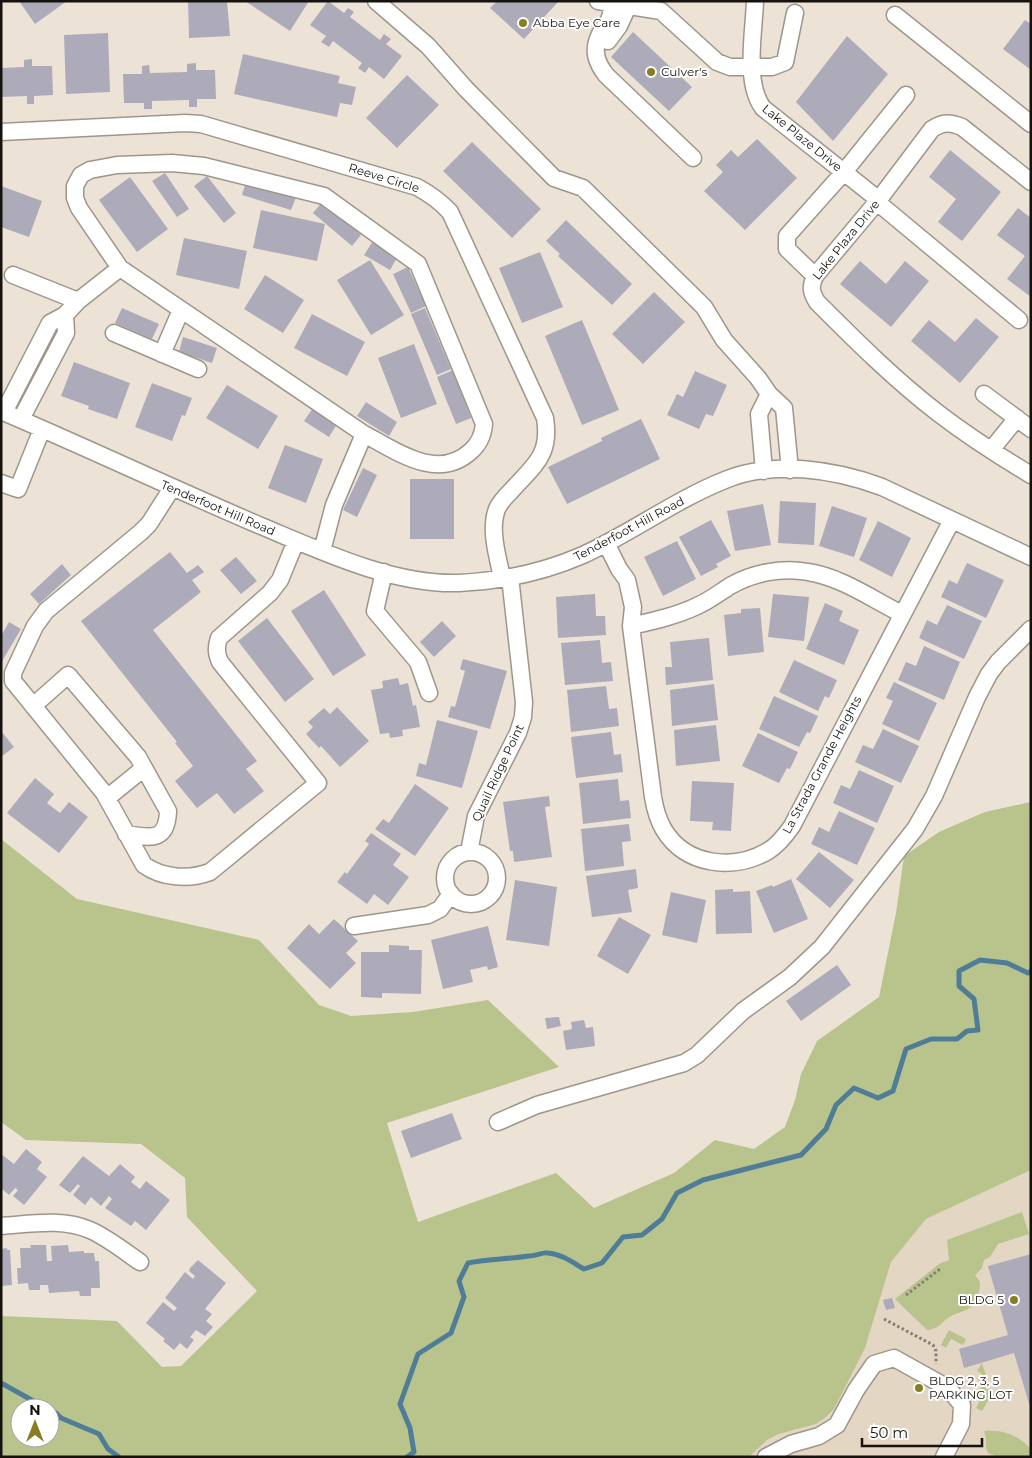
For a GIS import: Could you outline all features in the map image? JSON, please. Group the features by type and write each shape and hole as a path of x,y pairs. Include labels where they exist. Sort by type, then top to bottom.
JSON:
{"street":[{"path":"376,1 428,46 466,89 554,178 583,188 704,307 724,340 758,378 768,394 784,408 790,470"},
{"name":"Lake Plaze Drive","path":"755,1 752,67 754,91 757,100 763,108 844,172 1020,320"},
{"path":"693,158 598,66 596,46 599,35 608,21 613,4 661,11 717,62 730,67 772,67 784,62 795,13"},
{"path":"895,15 1031,124"},
{"path":"815,276 787,249 787,236 844,172 906,95"},
{"name":"Reeve Circle","path":"1,132 184,123 201,124 416,187 442,203 450,212 545,418 547,434 543,454 503,499 495,519 494,529 506,578"},
{"name":"Lake Plaza Drive","path":"1031,182 962,127 952,123 942,123 932,129 878,201 815,276 811,285 812,293 817,302 881,365 911,391 938,413 1031,475"},
{"path":"172,163 204,166 324,196 418,264 484,424 481,439 476,447 457,462 442,465 410,459 364,434 181,310 120,268 79,208 75,198 74,186 81,175 90,170 126,165 172,163"},
{"path":"2,412 50,323 64,315 78,301 120,268"},
{"path":"14,275 78,301"},
{"path":"162,354 181,310"},
{"path":"20,419 66,333 64,315"},
{"path":"114,333 198,369"},
{"path":"764,471 759,414 768,394"},
{"path":"984,394 1031,429"},
{"name":"Tenderfoot Hill Road","path":"2,412 296,541 384,572 437,582 457,583 506,578 531,573 561,563 606,544 707,488 727,479 764,471 813,470 859,479 882,487 1031,556"},
{"path":"991,450 1016,418"},
{"path":"1,483 18,489 42,429"},
{"path":"322,551 334,504 364,434"},
{"path":"172,488 149,524 46,611 35,626 13,673 13,681 104,792 144,865 151,870 163,875 200,876 210,872 318,783 220,662 216,646 219,638 270,593 280,580 296,541"},
{"name":"La Strada Grande Heights","path":"606,544 619,570 617,582 623,610 631,626 653,797 660,821 666,832 686,852 719,864 737,863 768,851 780,841 792,826 952,520"},
{"path":"631,626 681,613 699,606 731,585 745,579 761,574 794,570 828,577 902,614"},
{"path":"384,572 375,611 418,662 429,693"},
{"name":"Quail Ridge Point","path":"469,852 476,816 518,733 523,718 524,702 506,578"},
{"path":"498,1122 537,1105 684,1063 697,1055 743,1011 790,977 822,947 915,829 934,796 988,674 1031,629"},
{"path":"33,706 68,675 138,757 168,810 168,820 162,834 154,837 126,834"},
{"path":"107,798 144,768"},
{"path":"469,852 476,852 489,859 496,872 497,880 494,890 488,897 475,903 460,902 451,894 446,885 447,867 452,859 460,854 469,852"},
{"path":"354,926 428,915 440,909 451,894"},
{"path":"1,1226 33,1222 72,1225 90,1230 140,1262"},
{"path":"766,1457 791,1444 819,1436 837,1425 856,1390 874,1364 894,1358 948,1388 962,1405 961,1424 944,1457"}],"path":[{"path":"906,1295 940,1269"}],"shaded area":[{"path":"1031,1170 1031,1457 749,1457 767,1440 779,1434 816,1424 865,1348 891,1262 926,1219"}],"green space":[{"path":"1031,802 1031,1170 926,1219 891,1262 865,1348 834,1409 816,1424 779,1434 767,1440 749,1457 1,1457 1,1316 117,1321 162,1367 181,1366 257,1291 187,1217 185,1178 141,1144 26,1140 1,1122 1,839 77,899 259,940 319,1005 351,1016 413,1012 488,1000 559,1067 387,1123 418,1222 556,1173 594,1208 674,1173 715,1140 754,1149 785,1127 795,1100 801,1074 817,1041 879,997 896,913 904,856 939,832 985,812"},
{"path":"1022,1212 1029,1234 998,1244 990,1257 984,1260 982,1268 975,1275 980,1282 979,1290 975,1302 970,1308 927,1330 895,1299 939,1264 949,1260 947,1240"},
{"path":"949,1330 966,1339 963,1345 951,1339 946,1348 941,1345"},
{"path":"982,1363 992,1394 982,1411 976,1408 981,1398 976,1395 984,1383 978,1380 982,1374 977,1371"},
{"path":"985,1431 1004,1432 1016,1437 1031,1449 1031,1457 997,1457 988,1453"}],"building":[{"path":"19,1 67,1 35,24"},
{"path":"188,1 227,1 230,36 189,38"},
{"path":"245,1 309,1 290,31"},
{"path":"328,1 344,13 348,8 354,12 350,17 380,40 384,34 391,39 386,44 402,56 384,79 369,67 365,73 358,68 362,63 333,41 329,47 321,42 326,36 310,25"},
{"name":"Abba Eye Care","path":"497,1 558,2 524,39 490,8"},
{"path":"1025,20 1031,24 1031,70 1003,49"},
{"name":"Culver's","path":"633,32 692,87 669,111 611,57"},
{"path":"108,33 110,92 66,94 64,35"},
{"path":"847,36 888,74 833,141 796,102"},
{"path":"243,54 340,76 338,83 356,87 352,105 340,103 337,117 234,94"},
{"path":"32,59 32,66 52,66 53,95 34,96 34,104 27,104 27,96 1,97 1,68 24,67 24,60"},
{"path":"196,63 196,70 215,70 216,99 197,99 197,107 189,107 189,100 152,101 152,109 144,109 144,103 124,103 123,74 142,74 142,66 149,65 150,73 187,72 187,64"},
{"path":"407,75 439,105 397,148 366,118"},
{"path":"757,139 797,178 745,230 704,191 723,172 716,165 731,150 738,157"},
{"path":"472,142 541,209 512,238 443,171"},
{"path":"950,150 1001,192 962,241 938,222 956,199 929,177"},
{"path":"165,173 189,209 177,217 152,181"},
{"path":"207,176 236,213 224,223 194,186"},
{"path":"130,177 168,229 137,252 99,200"},
{"path":"246,182 296,197 291,210 242,195"},
{"path":"1,186 42,201 29,237 1,227"},
{"path":"323,201 361,235 352,246 313,213"},
{"path":"1018,208 1031,218 1031,297 1007,279 1025,256 997,235"},
{"path":"261,210 325,224 317,261 253,248"},
{"path":"566,220 632,284 612,305 558,256 560,254 546,241"},
{"path":"184,238 247,251 239,289 176,275"},
{"path":"373,241 398,256 390,270 364,255"},
{"path":"540,252 563,307 522,323 499,268"},
{"path":"370,260 404,315 371,335 337,280"},
{"path":"860,261 886,284 905,261 929,281 891,327 840,284"},
{"path":"408,267 426,306 411,313 393,274"},
{"path":"265,275 304,300 283,333 244,309"},
{"path":"654,292 685,322 643,364 612,334"},
{"path":"122,308 159,324 152,339 115,323"},
{"path":"425,308 451,369 437,375 411,314"},
{"path":"312,314 365,342 347,376 294,348"},
{"path":"976,318 999,337 960,383 911,341 929,320 955,342"},
{"path":"582,320 619,410 582,425 545,336"},
{"path":"183,337 217,348 212,363 179,352"},
{"path":"414,344 437,404 401,418 378,358"},
{"path":"74,362 130,383 117,419 88,409 89,406 61,396"},
{"path":"453,370 471,418 456,424 437,377"},
{"path":"695,371 727,385 713,416 706,414 699,429 667,415 677,394 683,397"},
{"path":"152,383 192,398 185,416 182,415 172,441 135,427"},
{"path":"227,385 278,416 258,449 206,418"},
{"path":"366,402 397,422 389,436 357,416"},
{"path":"313,408 337,424 329,437 304,421"},
{"path":"641,419 660,459 567,504 548,467 602,441 601,438"},
{"path":"285,445 323,459 306,503 268,488"},
{"path":"363,468 377,475 357,517 343,510"},
{"path":"410,479 454,479 454,539 410,539"},
{"path":"780,501 816,503 814,545 778,543"},
{"path":"763,504 771,545 735,551 727,511"},
{"path":"832,506 867,518 854,557 819,546"},
{"path":"711,520 731,556 716,564 718,567 701,576 679,537"},
{"path":"878,521 911,538 892,577 859,560"},
{"path":"677,541 696,579 663,596 644,557"},
{"path":"170,552 187,573 198,565 204,572 192,580 201,592 153,630 257,761 246,769 264,791 234,814 217,793 197,808 175,781 193,766 175,743 177,742 81,621"},
{"path":"236,557 257,581 241,594 220,570"},
{"path":"967,563 1004,580 986,618 941,597 949,580 957,584"},
{"path":"62,564 71,575 39,604 30,594"},
{"path":"324,590 366,655 333,676 291,611"},
{"path":"595,594 596,616 605,616 606,635 558,638 556,597"},
{"path":"773,594 809,597 804,641 768,637"},
{"path":"825,603 843,611 839,621 859,630 844,665 806,649"},
{"path":"947,605 982,621 964,659 919,638 927,620 937,625"},
{"path":"760,608 764,652 728,656 724,615 741,613 741,609"},
{"path":"267,618 314,679 285,702 238,641"},
{"path":"442,621 456,636 434,657 420,642"},
{"path":"9,622 21,629 1,663 1,636"},
{"path":"709,638 713,680 666,685 665,667 672,667 670,642"},
{"path":"600,640 602,663 611,662 613,681 565,685 561,643"},
{"path":"924,646 960,662 944,700 898,680 906,662 916,666"},
{"path":"463,659 507,671 490,729 448,717 451,706 455,707 465,671 460,669"},
{"path":"794,660 837,680 829,698 825,696 818,711 779,692"},
{"path":"398,678 400,685 408,683 413,706 416,705 420,727 402,730 403,736 390,738 389,733 380,734 371,690 383,688 382,681"},
{"path":"894,682 937,703 919,741 882,724 893,701 886,698"},
{"path":"714,684 718,720 672,726 670,690"},
{"path":"606,686 609,709 617,708 619,726 571,732 567,690"},
{"path":"774,696 818,716 810,733 807,732 799,747 759,729"},
{"path":"337,707 369,741 340,767 321,746 319,748 306,734 313,727 308,722 324,708 330,714"},
{"path":"437,720 478,731 462,788 416,776 419,763 426,765"},
{"path":"716,725 720,761 676,766 674,730"},
{"path":"883,729 919,746 901,783 855,762 863,745 873,749"},
{"path":"1,731 14,747 1,757"},
{"path":"611,732 614,755 621,754 623,772 576,778 571,737"},
{"path":"758,733 798,752 790,769 787,768 779,783 742,766"},
{"path":"859,770 894,786 877,823 833,803 841,785 850,789"},
{"path":"35,778 54,794 47,803 60,813 69,802 88,817 59,853 7,813"},
{"path":"618,779 620,801 629,800 631,818 583,824 579,783"},
{"path":"692,781 734,783 731,831 712,830 713,822 690,821"},
{"path":"415,784 449,808 415,856 375,829 383,819 389,823"},
{"path":"549,796 550,806 545,807 552,857 514,862 513,851 510,851 503,802"},
{"path":"839,811 875,828 857,865 811,844 819,827 829,832"},
{"path":"629,824 631,841 622,842 624,866 585,871 581,829"},
{"path":"371,833 401,854 393,865 409,877 388,905 374,894 367,904 337,882 345,872 347,874 369,844 365,841"},
{"path":"819,852 854,880 830,908 796,879"},
{"path":"636,869 638,888 628,890 632,912 592,917 586,876"},
{"path":"791,879 808,919 774,933 756,891 772,885 773,887"},
{"path":"515,880 557,887 549,946 506,940"},
{"path":"733,889 733,892 750,891 752,933 716,934 715,890"},
{"path":"671,892 706,900 697,943 662,935"},
{"path":"619,917 651,935 628,974 597,956"},
{"path":"334,919 358,941 346,953 356,963 330,989 287,948 309,924 319,934"},
{"path":"488,926 498,967 488,970 487,966 470,970 473,982 443,989 431,940"},
{"path":"389,945 409,946 409,950 422,950 421,994 382,993 382,998 361,997 361,952 389,952"},
{"path":"837,965 851,985 801,1021 786,1001"},
{"path":"559,1017 561,1026 547,1029 545,1018"},
{"path":"584,1020 586,1028 593,1027 595,1046 566,1050 563,1031 572,1029 571,1022"},
{"path":"452,1113 462,1139 411,1158 401,1131"},
{"path":"26,1149 42,1162 37,1169 47,1177 24,1205 13,1196 18,1190 15,1188 9,1195 1,1188 1,1154 14,1164"},
{"path":"83,1156 109,1176 120,1164 135,1177 131,1182 140,1189 146,1181 170,1200 146,1230 135,1221 131,1226 105,1208 112,1199 109,1196 101,1206 91,1197 85,1205 73,1195 80,1186 78,1184 70,1193 59,1185"},
{"path":"30,1245 46,1245 47,1261 52,1261 51,1246 68,1245 69,1252 84,1251 84,1253 94,1253 95,1261 99,1261 100,1288 91,1288 91,1296 80,1296 79,1291 49,1293 48,1285 40,1285 40,1290 29,1290 28,1283 18,1284 17,1268 21,1268 20,1248 31,1248"},
{"path":"7,1248 7,1250 10,1250 12,1285 1,1286 1,1249"},
{"name":"BLDG 5","path":"1031,1254 1030,1407 1014,1353 964,1368 959,1349 1008,1335 988,1266"},
{"path":"198,1260 226,1283 205,1309 212,1314 206,1321 213,1327 205,1336 196,1330 190,1337 194,1340 187,1349 180,1343 174,1350 163,1341 165,1339 146,1323 163,1302 174,1311 177,1308 165,1298 185,1272 193,1279 195,1276 189,1271"},
{"path":"892,1298 895,1308 886,1310 883,1300"}],"waterway":[{"path":"407,1457 414,1452 410,1428 400,1404 418,1354 451,1333 464,1297 459,1281 468,1263 546,1253 562,1257 584,1269 602,1263 623,1237 642,1235 662,1219 677,1193 703,1180 801,1155 826,1129 836,1105 854,1088 878,1098 893,1091 906,1049 931,1039 957,1039 967,1031 978,1030 974,999 959,986 959,971 980,960 1007,963 1028,973 1031,971"},
{"path":"1,1383 28,1398"},
{"path":"60,1417 99,1434 108,1449 119,1457"}],"place":[{"name":"Abba Eye Care","path":"523,23"},
{"name":"Culver's","path":"651,72"},
{"name":"BLDG 5","path":"1014,1300"},
{"name":"BLDG 2, 3, 5 PARKING LOT","path":"919,1388"}]}
